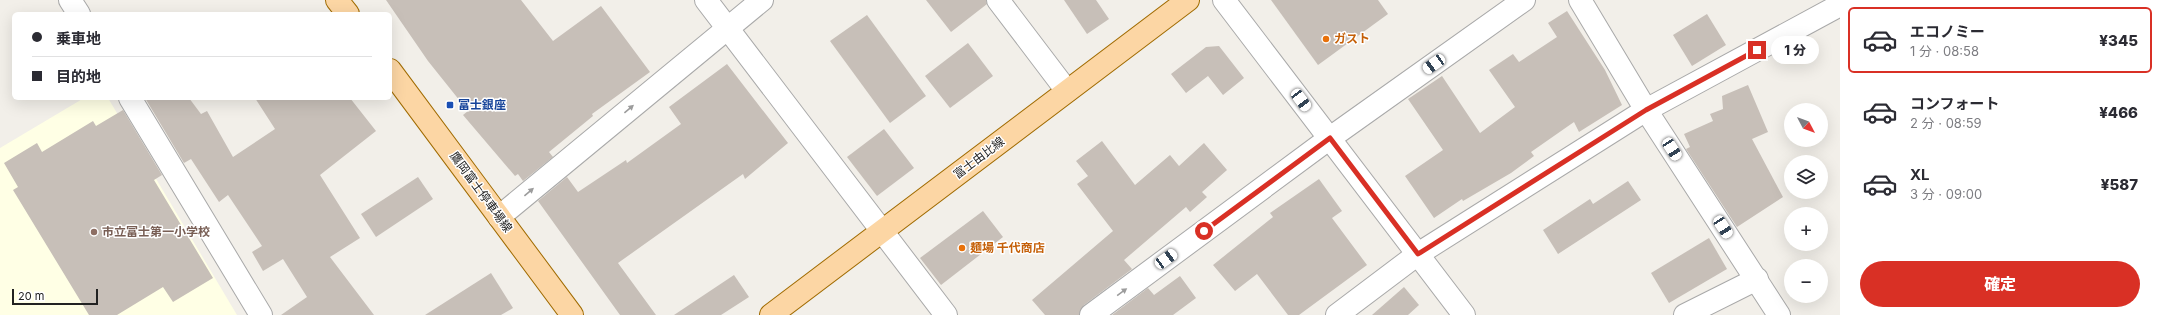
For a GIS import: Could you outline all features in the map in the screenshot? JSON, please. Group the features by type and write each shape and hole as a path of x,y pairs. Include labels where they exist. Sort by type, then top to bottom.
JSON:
{"main road":[{"path":"337,0 346,12"},
{"name":"富士由比線","path":"771,315 1188,0"},
{"name":"鷹岡富士停車場線","path":"392,73 572,315"}],"street":[{"path":"70,0 78,12"},
{"path":"706,0 946,315"},
{"path":"499,217 762,0"},
{"path":"998,0 1067,91"},
{"path":"1224,0 1464,315"},
{"path":"1091,315 1330,138 1524,0"},
{"path":"1580,0 1646,110 1779,315"},
{"path":"1337,315 1418,254 1646,110 1840,5"},
{"path":"131,100 261,315"},
{"path":"1685,315 1756,279"}],"shaded area":[{"name":"市立富士第一小学校","path":"81,100 109,100 237,315 0,315 0,148"}],"building":[{"path":"386,0 521,0 553,41 601,6 650,72 592,114 593,116 549,152 553,157 523,181 518,174 515,176 463,115 468,111 428,61"},
{"path":"926,0 986,0 987,4 951,32"},
{"path":"1064,0 1096,0 1109,19 1087,34"},
{"name":"ガスト","path":"1271,0 1378,0 1388,14 1318,65"},
{"path":"1567,11 1605,70 1622,105 1579,132 1574,122 1531,152 1534,156 1511,173 1463,201 1462,199 1434,218 1405,176 1443,150 1408,99 1442,76 1480,133 1515,107 1489,70 1513,54 1519,62 1557,37 1548,23"},
{"path":"1707,14 1726,45 1692,66 1673,35"},
{"path":"867,15 926,96 890,123 830,41"},
{"path":"968,43 993,76 950,108 925,76"},
{"path":"1219,46 1244,78 1223,95 1208,76 1186,93 1171,74 1206,47"},
{"path":"727,64 788,143 745,179 743,174 618,263 656,315 620,315 538,201 567,177 578,192 626,160 627,163 681,124 669,107"},
{"path":"1748,85 1768,132 1752,139 1783,197 1737,227 1686,149 1690,147 1684,134 1713,121 1710,114 1723,109 1722,96"},
{"path":"146,100 190,100 201,114 207,111 233,157 275,129 256,100 352,100 376,131 320,175 360,238 330,257 374,315 281,315 307,297 283,259 263,271 252,252 262,246 228,195 219,202 191,159 184,163"},
{"name":"市立富士第一小学校","path":"123,110 162,175 154,180 213,278 173,302 163,287 117,315 89,315 13,190 18,187 4,163 37,143 42,152 93,121 96,126"},
{"path":"884,129 914,168 877,196 847,157"},
{"path":"1102,141 1135,185 1170,155 1179,166 1204,143 1227,170 1202,192 1207,197 1190,212 1186,207 1124,260 1132,269 1084,305 1079,315 1045,315 1032,300 1113,231 1077,184 1088,176 1076,161"},
{"path":"418,177 433,199 376,237 361,214"},
{"path":"1319,179 1342,211 1332,218 1367,265 1299,315 1288,315 1257,274 1235,291 1213,265 1273,217 1270,213"},
{"path":"1628,181 1641,200 1558,254 1543,230 1590,199 1593,204"},
{"name":"麺場 千代商店","path":"983,211 1003,237 941,285 920,258"},
{"path":"1709,238 1727,269 1669,303 1651,273"},
{"path":"491,273 513,308 501,315 425,315"},
{"path":"734,275 749,297 721,315 674,315"},
{"path":"1180,276 1196,298 1173,315 1112,315 1148,288 1154,295"},
{"path":"1404,287 1419,305 1408,315 1372,315"}],"place":[{"name":"ガスト","path":"1326,39"},
{"name":"富士銀座","path":"450,105"},
{"name":"市立富士第一小学校","path":"94,232"},
{"name":"麺場 千代商店","path":"962,248"}],"route":[{"path":"1204,231 1330,138 1418,254 1646,110 1757,50"}]}
